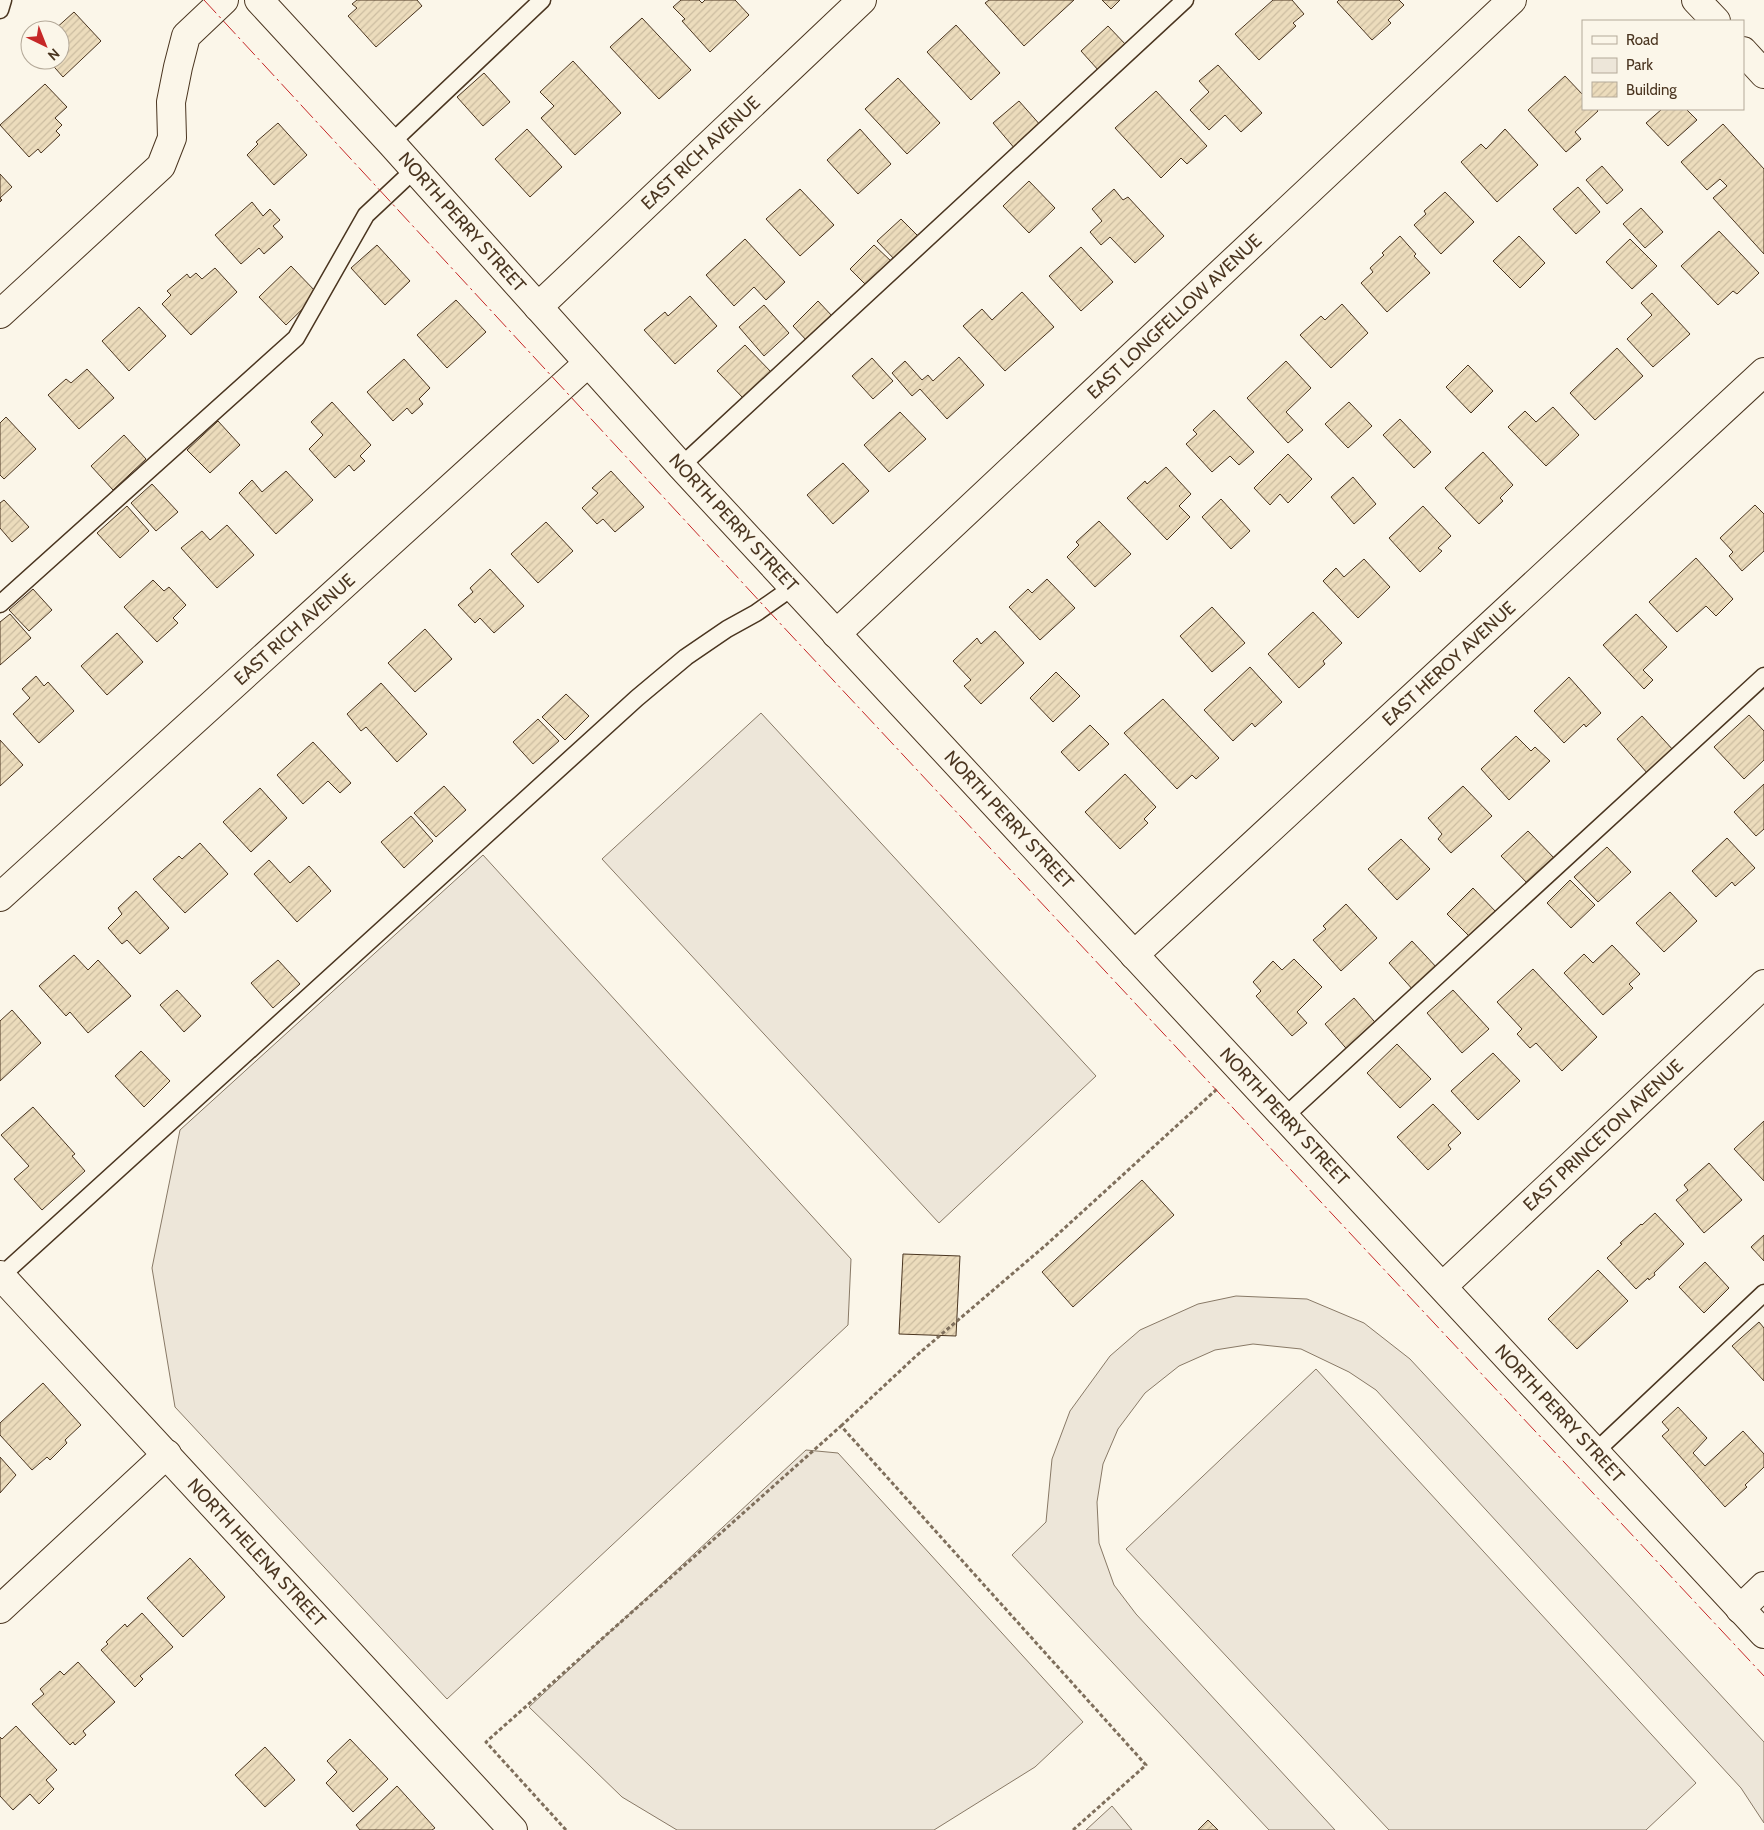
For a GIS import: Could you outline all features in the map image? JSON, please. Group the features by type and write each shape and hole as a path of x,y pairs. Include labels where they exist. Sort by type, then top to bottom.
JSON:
{"street":[{"path":"0,314 161,166 172,138 171,102 186,36 224,0"},
{"name":"NORTH PERRY STREET","path":"259,0 391,143 681,466 1764,1634"},
{"name":"EAST RICH AVENUE","path":"538,307 862,0"},
{"name":"EAST LONGFELLOW AVENUE","path":"836,634 1512,0"},
{"path":"1696,0 1715,20"},
{"path":"1744,51 1764,74"},
{"name":"EAST RICH AVENUE","path":"0,897 588,363"},
{"name":"EAST HEROY AVENUE","path":"1134,955 1764,372"},
{"name":"EAST PRINCETON AVENUE","path":"1443,1286 1764,984"},
{"name":"NORTH HELENA STREET","path":"0,1276 167,1454 513,1830"},
{"path":"0,1609 167,1454"},
{"path":"1740,1609 1764,1586"}],"lane":[{"path":"0,10 3,0"},
{"path":"391,143 542,0"},
{"path":"681,466 1185,0"},
{"path":"0,604 296,338 366,215 414,170"},
{"path":"0,1276 638,698 686,657 727,629 756,613 793,587"},
{"path":"1284,1117 1764,676"},
{"path":"1595,1452 1764,1293"}],"path":[{"path":"566,1830 486,1742 842,1426 916,1356 1046,1244 1217,1088"},
{"path":"842,1426 1146,1765 1073,1830"}],"green space":[{"path":"761,713 1096,1076 939,1223 602,859"},
{"path":"483,855 851,1259 848,1325 447,1699 175,1407 152,1268 180,1130"},
{"path":"1236,1296 1307,1299 1364,1323 1410,1359 1764,1742 1764,1823 1741,1788 1376,1390 1349,1372 1301,1349 1253,1344 1215,1350 1179,1366 1145,1393 1118,1429 1103,1464 1097,1502 1099,1543 1114,1585 1136,1614 1335,1830 1269,1830 1012,1555 1046,1522 1052,1459 1070,1411 1110,1356 1140,1330 1198,1304"},
{"path":"1316,1369 1696,1783 1646,1830 1389,1830 1126,1549"},
{"path":"806,1450 838,1453 1083,1722 1035,1767 934,1830 677,1830 622,1797 529,1707"},
{"path":"1112,1806 1132,1830 1086,1830"}],"building":[{"path":"357,0 417,0 422,6 376,47 348,16 357,8 352,4"},
{"path":"681,0 699,0 702,3 705,0 735,0 749,15 710,52 682,21 685,19 673,7"},
{"path":"989,0 1074,0 1024,46 985,3"},
{"path":"1102,0 1120,0 1111,9"},
{"path":"1273,0 1292,0 1304,14 1293,23 1296,26 1259,60 1235,34"},
{"path":"1339,0 1399,0 1404,5 1388,20 1391,23 1372,40 1337,2"},
{"path":"74,12 101,41 63,77 57,70 70,70 70,20 65,20"},
{"path":"642,18 691,70 659,99 610,47"},
{"path":"956,25 1000,73 971,100 927,52"},
{"path":"1108,26 1127,46 1099,71 1081,51"},
{"path":"573,61 621,113 575,155 541,118 554,106 540,92"},
{"path":"1218,65 1262,113 1241,132 1225,115 1209,130 1190,110 1209,92 1199,81"},
{"path":"484,73 510,102 483,126 457,97"},
{"path":"1565,76 1582,94 1582,110 1598,111 1575,132 1581,139 1566,152 1528,110"},
{"path":"898,78 940,123 907,154 865,109"},
{"path":"45,84 67,107 55,118 62,125 56,131 60,135 41,153 38,149 29,157 0,125"},
{"path":"1156,91 1207,146 1187,164 1181,158 1161,178 1115,128"},
{"path":"1019,101 1042,127 1016,150 993,123"},
{"path":"1661,110 1687,110 1697,120 1668,146 1646,123"},
{"path":"278,123 307,155 274,185 247,155 258,144 256,142"},
{"path":"1723,124 1764,169 1764,254 1713,198 1727,186 1720,179 1707,190 1681,162"},
{"path":"527,129 562,167 530,197 495,159"},
{"path":"860,129 891,164 858,194 827,160"},
{"path":"1505,129 1538,165 1497,202 1461,162 1481,144 1486,149"},
{"path":"1602,166 1623,190 1607,204 1586,180"},
{"path":"0,174 12,187 0,198"},
{"path":"1029,181 1055,208 1029,233 1003,206"},
{"path":"1578,187 1600,212 1576,234 1553,209"},
{"path":"800,189 834,225 800,256 766,219"},
{"path":"1114,189 1123,200 1128,197 1164,236 1135,263 1110,237 1101,245 1090,232 1102,221 1092,209"},
{"path":"1445,192 1474,222 1441,254 1414,225 1426,214 1424,211"},
{"path":"252,202 263,216 270,209 280,220 273,226 283,237 264,254 259,248 241,264 215,235"},
{"path":"1641,208 1663,232 1645,248 1623,224"},
{"path":"901,219 920,238 896,261 877,241"},
{"path":"1719,231 1759,273 1737,294 1733,291 1718,305 1681,266"},
{"path":"1400,236 1416,254 1414,256 1430,273 1387,312 1361,283 1373,272 1370,268 1384,255 1382,253"},
{"path":"1519,236 1545,263 1520,288 1493,261"},
{"path":"745,239 785,282 766,300 754,287 734,306 706,275"},
{"path":"1630,239 1657,266 1632,289 1606,262"},
{"path":"377,245 410,281 385,305 351,268"},
{"path":"874,245 892,262 867,286 850,269"},
{"path":"1081,247 1113,282 1081,311 1049,276"},
{"path":"291,266 318,294 286,325 259,297"},
{"path":"215,268 237,292 191,335 162,304 171,295 167,291 187,274 190,278 196,273 202,279"},
{"path":"1022,292 1054,327 1005,371 963,326 982,309 992,320"},
{"path":"1652,293 1690,334 1653,367 1627,339 1652,315 1641,303"},
{"path":"690,296 717,326 675,364 644,330 665,312 668,316"},
{"path":"456,300 486,332 447,368 417,335"},
{"path":"818,301 833,317 808,342 793,326"},
{"path":"1342,304 1368,333 1331,368 1300,335 1321,316 1325,320"},
{"path":"764,305 789,333 764,356 739,327"},
{"path":"139,307 166,336 129,371 102,341"},
{"path":"745,345 772,373 744,399 717,371"},
{"path":"1617,348 1643,376 1595,420 1570,393"},
{"path":"959,357 984,385 947,419 920,389 912,396 892,373 905,361 922,380 928,375 933,381"},
{"path":"872,358 893,381 873,399 852,376"},
{"path":"404,359 430,388 419,399 423,404 412,414 407,408 393,421 367,392"},
{"path":"1286,361 1311,388 1286,412 1303,430 1288,443 1247,398"},
{"path":"1468,365 1493,391 1471,413 1446,387"},
{"path":"87,369 114,398 79,429 48,395 66,379 71,383"},
{"path":"332,402 371,445 360,456 365,461 354,471 349,465 335,478 309,449 323,435 311,422"},
{"path":"1349,402 1372,426 1348,448 1325,424"},
{"path":"1553,407 1579,435 1546,466 1508,427 1525,411 1536,422"},
{"path":"1214,410 1254,452 1239,465 1230,456 1212,472 1186,444 1197,434 1193,430"},
{"path":"900,412 926,439 889,472 864,445"},
{"path":"6,417 36,449 4,479 0,475 0,423"},
{"path":"1400,419 1431,452 1414,468 1383,435"},
{"path":"218,421 240,445 210,473 187,450"},
{"path":"124,435 146,459 113,490 91,466"},
{"path":"1483,452 1513,485 1500,498 1503,501 1479,524 1445,488"},
{"path":"1288,454 1312,479 1288,503 1280,494 1270,505 1254,488"},
{"path":"843,463 869,491 833,524 807,495"},
{"path":"1166,467 1191,494 1179,506 1190,517 1167,540 1127,498 1145,481 1147,484"},
{"path":"286,471 313,500 276,534 239,493 252,480 262,492"},
{"path":"611,471 644,507 615,532 603,519 597,524 582,508 598,493 592,488"},
{"path":"1353,477 1376,504 1354,524 1331,497"},
{"path":"152,484 178,512 156,531 131,503"},
{"path":"1221,499 1250,531 1231,549 1202,517"},
{"path":"4,500 29,527 12,542 0,528 0,503"},
{"path":"1755,505 1764,514 1764,551 1742,571 1729,556 1733,552 1720,538"},
{"path":"127,506 149,531 120,558 97,533"},
{"path":"1423,506 1451,536 1438,548 1442,551 1420,572 1389,538"},
{"path":"1099,521 1131,554 1095,587 1067,557 1079,545 1076,542"},
{"path":"546,522 573,551 538,583 511,554"},
{"path":"227,525 254,555 217,588 181,548 202,531 210,540"},
{"path":"1696,558 1733,599 1716,616 1706,606 1677,632 1649,602"},
{"path":"1364,559 1390,587 1358,618 1323,581 1336,568 1344,577"},
{"path":"490,569 524,606 494,633 480,618 475,623 458,605 473,592 470,588"},
{"path":"1047,579 1075,608 1040,640 1009,607 1028,589 1032,593"},
{"path":"153,580 164,591 169,587 186,605 173,618 178,623 157,642 124,607"},
{"path":"33,589 52,610 29,631 9,610"},
{"path":"1212,607 1245,643 1212,672 1180,636"},
{"path":"1313,612 1342,643 1323,661 1325,664 1299,688 1268,654"},
{"path":"10,614 31,638 0,665 0,622"},
{"path":"1636,614 1667,647 1643,670 1653,680 1644,689 1603,645"},
{"path":"425,629 452,659 415,692 388,663"},
{"path":"995,631 1024,663 981,704 964,686 971,680 953,661 977,638 981,644"},
{"path":"117,633 143,662 107,695 81,666"},
{"path":"1250,667 1282,702 1255,727 1252,723 1233,741 1204,710"},
{"path":"1056,672 1080,696 1053,722 1030,698"},
{"path":"36,676 44,686 48,682 74,711 39,743 13,714 30,698 22,689"},
{"path":"1569,677 1601,713 1586,727 1584,724 1564,743 1534,711"},
{"path":"381,683 427,734 397,762 366,727 361,731 347,714"},
{"path":"566,694 589,716 565,740 542,717"},
{"path":"1163,699 1219,758 1196,779 1192,775 1177,789 1124,733"},
{"path":"1749,715 1764,731 1764,760 1744,779 1714,747"},
{"path":"1642,716 1674,751 1648,774 1617,739"},
{"path":"538,719 559,741 533,764 513,742"},
{"path":"1090,725 1109,744 1079,771 1061,752"},
{"path":"1516,736 1531,751 1535,747 1550,761 1509,800 1481,769"},
{"path":"0,740 23,765 0,786"},
{"path":"313,742 351,783 340,793 328,781 303,804 277,775"},
{"path":"1125,774 1156,807 1144,819 1148,823 1120,849 1085,812"},
{"path":"1764,784 1764,829 1756,836 1734,812"},
{"path":"444,786 466,810 436,837 414,813"},
{"path":"1463,786 1492,816 1451,853 1438,839 1442,834 1428,818"},
{"path":"260,788 287,818 251,852 223,822"},
{"path":"411,816 433,841 404,868 381,842"},
{"path":"1528,831 1556,860 1529,885 1501,856"},
{"path":"1727,838 1755,868 1735,886 1732,882 1716,897 1692,871"},
{"path":"1401,839 1430,869 1397,900 1368,869"},
{"path":"200,843 228,874 185,913 153,879 179,856 182,859"},
{"path":"1607,847 1631,872 1598,902 1574,877"},
{"path":"269,860 290,883 309,866 331,891 297,922 254,874"},
{"path":"1570,880 1595,905 1571,928 1547,903"},
{"path":"1473,888 1498,914 1472,939 1447,914"},
{"path":"136,891 169,928 140,954 127,940 122,944 108,928 122,914 118,908"},
{"path":"1670,892 1697,921 1664,952 1636,923"},
{"path":"1346,904 1377,938 1341,971 1313,940 1326,929 1323,926"},
{"path":"1412,941 1438,969 1414,991 1389,963"},
{"path":"1612,945 1640,974 1629,984 1633,988 1603,1015 1564,973 1584,954 1593,963"},
{"path":"74,955 88,970 98,960 131,996 88,1033 70,1012 66,1016 39,986"},
{"path":"1294,959 1322,987 1297,1012 1307,1023 1292,1036 1256,996 1261,991 1253,982 1273,961 1282,970"},
{"path":"278,960 300,984 273,1008 251,983"},
{"path":"1533,969 1597,1037 1562,1071 1536,1043 1530,1048 1517,1034 1522,1029 1497,1002"},
{"path":"177,990 201,1016 184,1032 160,1005"},
{"path":"1453,990 1489,1029 1462,1053 1427,1013"},
{"path":"1354,998 1380,1028 1351,1054 1325,1024"},
{"path":"12,1010 41,1043 0,1081 0,1021"},
{"path":"1397,1044 1431,1079 1400,1108 1367,1073"},
{"path":"141,1051 170,1081 144,1107 115,1076"},
{"path":"1493,1053 1520,1081 1478,1120 1451,1091"},
{"path":"1433,1104 1461,1133 1448,1145 1451,1149 1428,1170 1397,1137"},
{"path":"33,1107 75,1154 72,1156 85,1171 42,1210 14,1179 29,1166 1,1135"},
{"path":"1764,1121 1764,1181 1734,1149"},
{"path":"1709,1163 1742,1200 1704,1233 1676,1200 1688,1190 1684,1185"},
{"path":"1142,1180 1174,1215 1073,1307 1042,1272"},
{"path":"1655,1213 1684,1244 1654,1273 1655,1275 1649,1280 1648,1278 1636,1289 1607,1258 1622,1244 1620,1243"},
{"path":"1764,1235 1764,1261 1751,1247"},
{"path":"903,1254 960,1256 956,1336 899,1334"},
{"path":"1705,1262 1729,1288 1704,1313 1679,1287"},
{"path":"1598,1270 1628,1301 1577,1349 1548,1319"},
{"path":"1759,1322 1764,1328 1764,1381 1732,1346"},
{"path":"43,1383 81,1425 65,1440 67,1443 50,1460 47,1457 32,1470 0,1435 0,1423"},
{"path":"1678,1407 1707,1438 1693,1453 1705,1466 1743,1431 1764,1454 1764,1467 1745,1485 1747,1487 1725,1507 1662,1436 1669,1430 1662,1422"},
{"path":"0,1457 16,1475 0,1493"},
{"path":"190,1558 225,1597 183,1637 147,1598"},
{"path":"142,1613 173,1647 140,1676 143,1679 135,1687 101,1650 108,1644 106,1642 125,1624 127,1627"},
{"path":"78,1662 115,1702 83,1731 86,1735 75,1745 73,1742 70,1745 32,1704 44,1694 40,1689 60,1671 64,1675"},
{"path":"16,1726 57,1770 46,1780 54,1789 39,1804 30,1794 13,1810 0,1796 0,1737 2,1739"},
{"path":"350,1739 388,1779 353,1812 326,1783 337,1772 327,1761"},
{"path":"265,1747 295,1780 265,1807 235,1775"},
{"path":"397,1786 435,1828 432,1830 360,1830 356,1825"},
{"path":"1208,1820 1218,1830 1198,1830"}],"power":[{"path":"204,0 776,619 1764,1676"}]}
